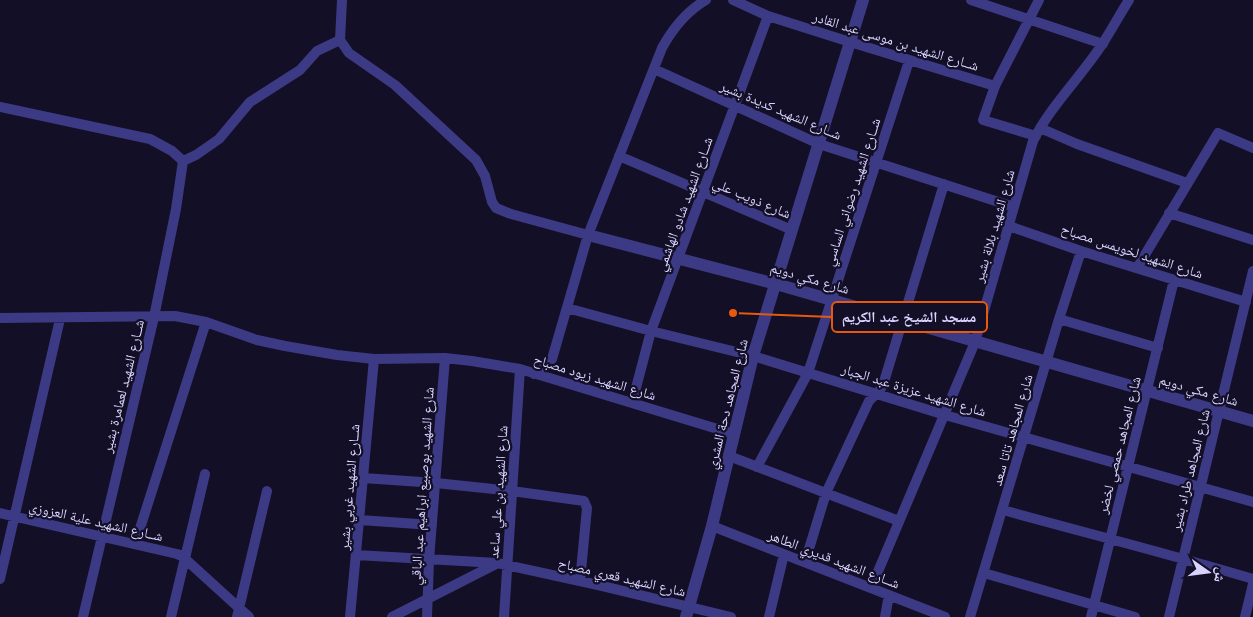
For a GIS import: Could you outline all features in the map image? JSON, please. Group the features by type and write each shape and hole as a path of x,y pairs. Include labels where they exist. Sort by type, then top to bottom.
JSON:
{"street":[{"path":"342,0 340,40 349,53 395,85 476,160 496,208 511,214 588,234"},
{"name":"شــارع الشهيد بن موسى عبد القادر","path":"733,0 768,16 909,61 996,86"},
{"name":"شارع المجاهد دحة المشري","path":"688,612 712,526 753,356 863,0"},
{"path":"971,0 1103,44"},
{"path":"1039,0 996,86 983,120 1038,132 1078,144 1187,183"},
{"name":"شارع الشهيد بلالة بشير","path":"870,588 975,342 1026,164 1038,132 1103,44 1129,0"},
{"path":"534,374 545,368 552,359 588,234 669,34 701,2"},
{"name":"شــارع الشهيد شادو الهاشمي","path":"632,403 651,331 768,16"},
{"path":"0,107 150,139 172,151 183,161 196,155 219,139 250,102 300,70 317,51 340,40"},
{"name":"شــارع الشهيد رضواني الساسي","path":"758,467 808,373 909,61"},
{"name":"شــارع الشهيد كديدة بشير","path":"654,69 819,144 1014,207"},
{"path":"1137,268 1218,133 1253,148"},
{"name":"شارع ذويب علي","path":"619,156 792,230"},
{"name":"شــارع الشهيد لعمامرة بشير","path":"83,617 154,317 176,209 183,161"},
{"path":"805,562 826,493 869,401 883,385 944,184"},
{"path":"1169,213 1253,240"},
{"name":"شارع الشهيد لخويمس مصباح","path":"1009,226 1081,251 1246,302"},
{"name":"شارع مكي دويم","path":"588,234 776,284 1253,421"},
{"name":"شارع المجاهد تاتا سعد","path":"970,617 1046,361 1081,251"},
{"name":"شارع المجاهد طراد بشير","path":"1169,617 1253,271"},
{"name":"شارع المجاهد حمصي لخضر","path":"1091,617 1174,280"},
{"name":"شارع الشهيد عزيزة عبد الجبار","path":"567,308 753,356 945,415 1253,502"},
{"name":"شارع الشهيد زيود مصباح","path":"0,318 175,316 206,322 257,340 285,346 374,359 445,358 520,369 734,434"},
{"path":"0,579 60,318"},
{"path":"1059,319 1158,348"},
{"path":"135,544 206,322"},
{"name":"شارع الشهيد بوصبيع ابراهيم عبد الباقي","path":"427,617 445,358"},
{"name":"شــارع الشهيد غربي بشير","path":"350,617 374,359"},
{"name":"شارع الشهيد بن علي ساعد","path":"504,617 502,565 512,491 520,369"},
{"path":"728,456 899,521"},
{"path":"171,617 205,474"},
{"path":"363,478 436,483 584,501 586,508 580,581"},
{"path":"238,612 267,490"},
{"path":"1003,510 1109,540 1183,558 1253,579"},
{"name":"شــارع الشهيد علية العزوزي","path":"0,513 177,554 184,558"},
{"path":"360,520 432,525"},
{"name":"شــارع الشهيد قديري الطاهر","path":"712,526 945,617"},
{"path":"769,617 784,554"},
{"name":"شارع الشهيد قعري مصباح","path":"356,555 502,565 580,581 688,612 731,617"},
{"path":"184,558 238,612 249,617"},
{"path":"392,617 502,565"},
{"path":"984,573 1135,617"},
{"path":"1245,617 1253,584"},
{"path":"885,617 889,595"}],"place":[{"name":"مسجد الشيخ عبد الكريم","path":"733,313"}]}
